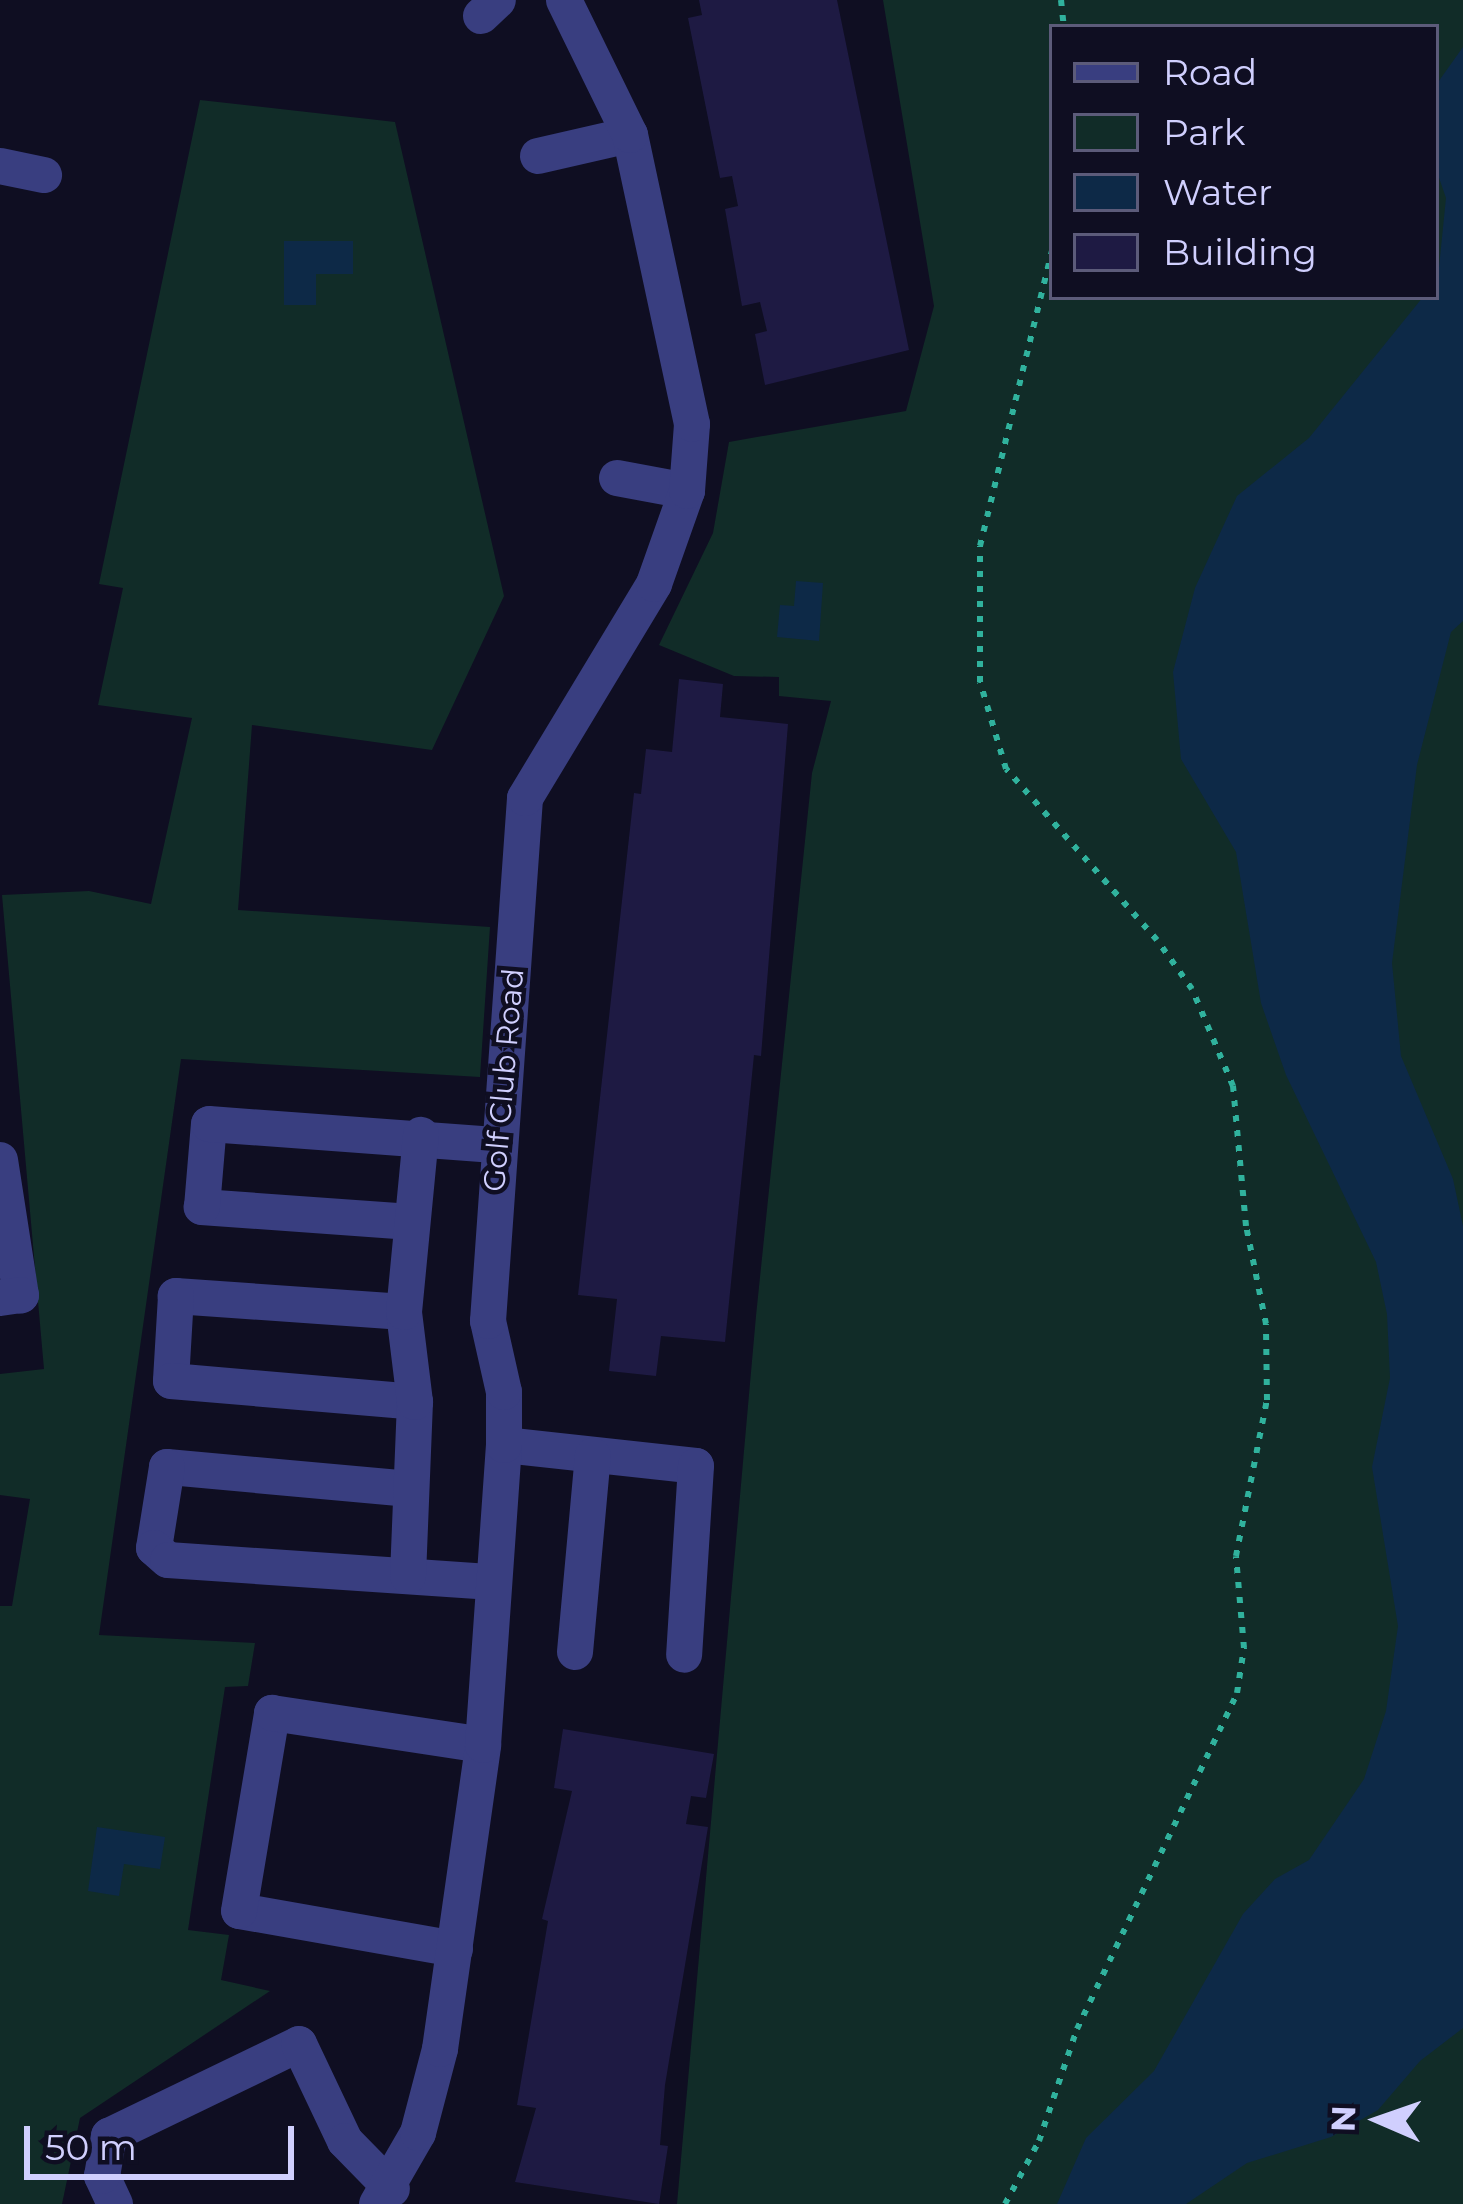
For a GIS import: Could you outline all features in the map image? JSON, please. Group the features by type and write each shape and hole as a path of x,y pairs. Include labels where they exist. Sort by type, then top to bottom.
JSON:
{"street":[{"name":"Golf Club Road","path":"385,2197 418,2133 440,2049 483,1744 505,1393 488,1321 525,798 654,584 687,490 692,424 630,135 564,0"},
{"path":"538,156 630,135"},
{"path":"0,166 44,175"},
{"path":"616,478 687,490"},
{"path":"411,1222 202,1208 208,1124 421,1135 498,1145"},
{"path":"408,1576 415,1402 404,1312 421,1135"},
{"path":"0,1160 21,1295 0,1298"},
{"path":"404,1312 176,1296 171,1382 415,1402"},
{"path":"504,1445 696,1466 684,1655"},
{"path":"575,1652 593,1456"},
{"path":"410,1489 167,1467 160,1475 154,1548 168,1560 492,1582"},
{"path":"455,1949 238,1911 272,1713 483,1744"},
{"path":"115,2204 102,2176 109,2136 298,2044 346,2140 385,2197"}],"path":[{"path":"1005,2204 1039,2140 1077,2030 1237,1693 1244,1648 1236,1556 1267,1400 1266,1324 1241,1184 1243,1133 1225,1065 1192,989 1157,940 1006,769 980,682 980,546 1049,263"}],"green space":[{"path":"883,0 1463,0 1463,2204 677,2204 756,1316 812,773 831,701 779,696 779,677 734,676 659,645 713,533 729,442 906,411 934,306"},
{"path":"200,100 395,122 504,596 432,750 252,725 238,910 490,927 480,1077 181,1059 99,1635 255,1643 248,1686 225,1687 188,1930 229,1935 221,1980 270,1991 80,2118 62,2204 0,2204 0,1606 12,1606 30,1499 0,1495 0,1374 44,1369 2,895 89,891 151,904 192,718 98,705 123,588 99,584"}],"water":[{"path":"1463,47 1463,621 1451,632 1417,765 1392,963 1401,1056 1453,1179 1463,1226 1463,2028 1420,2061 1378,2110 1331,2137 1247,2163 1186,2204 1057,2204 1086,2138 1154,2071 1243,1914 1275,1879 1309,1860 1364,1779 1386,1711 1398,1626 1372,1467 1390,1378 1387,1314 1376,1262 1286,1075 1261,1003 1236,852 1181,759 1173,672 1195,588 1237,496 1309,438 1421,300 1439,300 1446,198 1439,178 1439,81"},
{"path":"284,241 353,241 353,274 316,274 316,305 284,305"},
{"path":"796,581 823,583 819,641 777,637 780,605 794,606"},
{"path":"97,1827 165,1837 160,1869 124,1864 119,1896 88,1891"}],"building":[{"path":"699,0 837,0 909,350 765,385 755,334 767,331 760,302 742,306 725,209 738,206 732,176 720,178 688,18 702,15"},
{"path":"679,679 723,684 720,717 788,724 761,1056 754,1055 725,1342 661,1336 656,1376 609,1371 617,1299 578,1295 634,793 641,794 646,749 672,752"},
{"path":"563,1729 714,1754 706,1798 691,1796 686,1824 708,1827 665,2085 660,2145 668,2146 659,2204 515,2182 536,2108 517,2105 548,1921 542,1919 572,1791 554,1788"}]}
